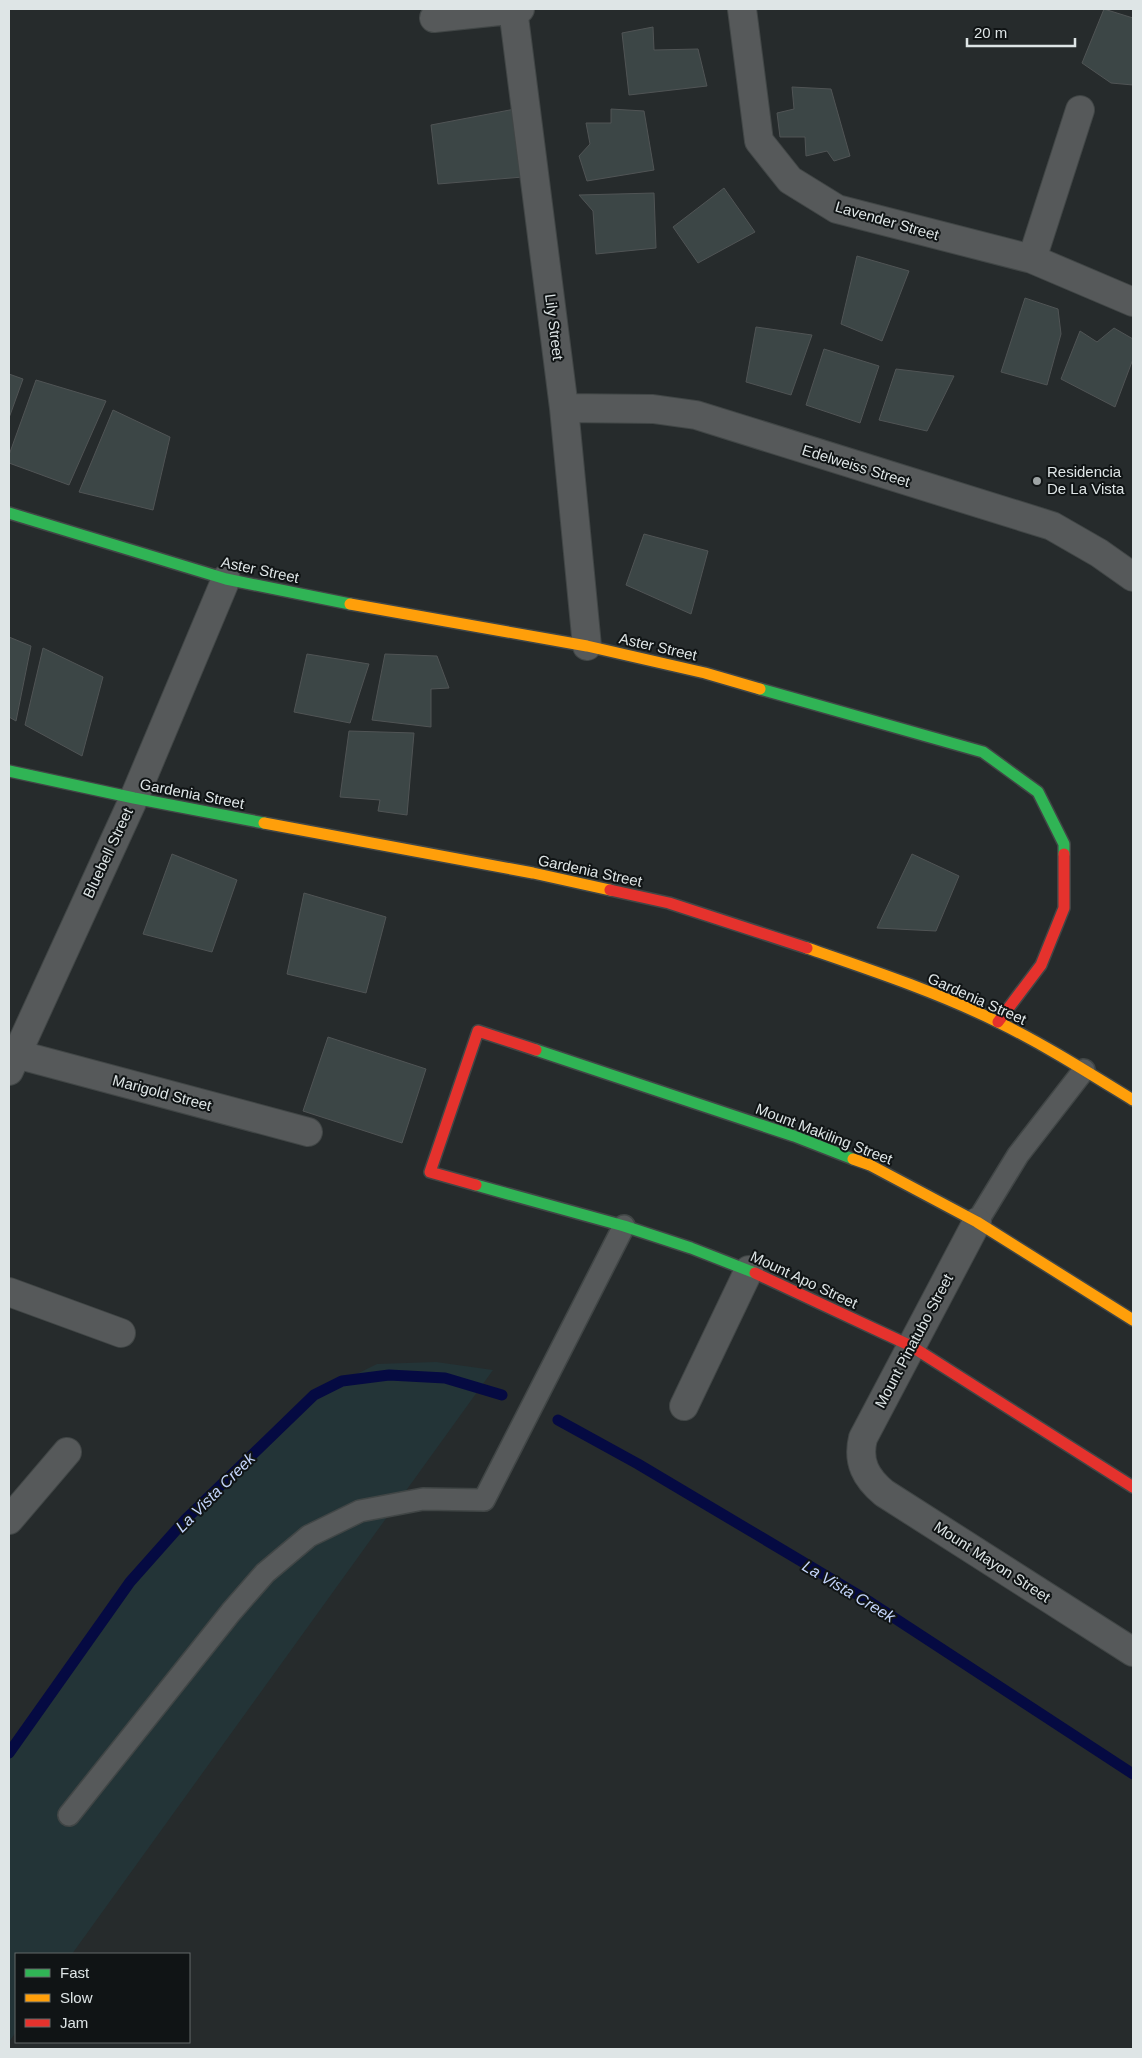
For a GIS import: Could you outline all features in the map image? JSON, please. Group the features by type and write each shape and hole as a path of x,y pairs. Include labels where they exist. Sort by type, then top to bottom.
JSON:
{"street":[{"name":"Lily Street","path":"513,9 564,408 587,646"},
{"path":"434,18 520,9"},
{"name":"Lavender Street","path":"742,9 760,141 790,180 837,210 1032,259 1133,302"},
{"path":"1032,259 1080,110"},
{"name":"Edelweiss Street","path":"564,408 653,409 696,415 1052,526 1099,553 1133,577"},
{"name":"Aster Street","path":"9,513 226,579 378,609 587,646 705,672 983,752 1038,792 1064,844 1064,908 1041,965 998,1022"},
{"name":"Bluebell Street","path":"12,1062 134,798 226,579"},
{"name":"Gardenia Street","path":"9,771 134,798 533,873 669,903 788,941 901,981 998,1022 1133,1100"},
{"name":"Mount Apo Street","path":"478,1031 430,1172 624,1226 749,1270 911,1346 1133,1487"},
{"name":"Mount Makiling Street","path":"478,1031 794,1136 870,1165 976,1222 1133,1320"},
{"name":"Marigold Street","path":"12,1062 308,1132"},
{"name":"Mount Pinatubo Street","path":"861,1462 860,1448 863,1438 976,1222"},
{"path":"684,1406 749,1270"},
{"path":"9,1292 121,1333"},
{"path":"9,1520 67,1452"},
{"name":"Mount Mayon Street","path":"861,1462 866,1474 874,1485 884,1493 1133,1652"}],"lane":[{"path":"976,1222 1018,1155 1084,1070"},
{"path":"69,1815 231,1612 265,1573 309,1536 360,1511 423,1499 484,1500 624,1226"}],"shaded area":[{"path":"436,1362 493,1370 73,1953 15,1953 15,2033 9,2042 9,1753 130,1582 186,1519 314,1395 377,1364"}],"building":[{"path":"1104,9 1133,18 1133,85 1111,83 1082,63"},
{"path":"653,27 654,50 698,49 707,86 629,95 622,33"},
{"path":"792,87 831,89 850,156 834,161 827,151 806,156 805,137 780,137 777,113 794,109"},
{"path":"515,109 523,177 438,184 431,125"},
{"path":"611,109 644,111 654,170 587,181 579,156 590,144 586,123 611,123"},
{"path":"724,188 755,232 698,263 673,227"},
{"path":"654,193 656,248 596,254 593,211 579,195"},
{"path":"857,256 909,271 882,341 841,324"},
{"path":"1025,298 1058,309 1061,334 1047,385 1001,372"},
{"path":"756,327 812,335 791,395 746,382"},
{"path":"1114,328 1133,339 1133,359 1115,407 1061,379 1080,331 1097,342"},
{"path":"824,349 879,366 860,423 806,405"},
{"path":"896,369 954,376 927,431 879,420"},
{"path":"9,374 23,379 9,418"},
{"path":"36,380 106,401 69,485 9,463 9,455"},
{"path":"113,410 170,437 153,510 79,492"},
{"path":"644,534 708,551 691,614 626,585"},
{"path":"9,637 31,646 16,721 9,717"},
{"path":"43,648 103,677 82,756 25,725"},
{"path":"307,654 369,664 350,723 294,712"},
{"path":"385,654 437,656 449,688 431,689 431,727 372,720"},
{"path":"349,731 414,733 407,815 378,811 380,800 340,797"},
{"path":"172,854 237,880 212,952 143,934"},
{"path":"912,854 959,876 936,931 877,928"},
{"path":"304,893 386,917 366,993 287,974"},
{"path":"328,1037 426,1069 402,1143 303,1111"}],"waterway":[{"name":"La Vista Creek","path":"9,1753 130,1582 186,1519 314,1395 342,1381 389,1375 445,1378 502,1395"},
{"name":"La Vista Creek","path":"558,1420 638,1464 870,1602 1133,1774"}],"traffic: fast":[{"path":"9,513 226,579 350,604"},
{"path":"760,689 983,752 1038,792 1064,844 1064,854"},
{"path":"9,771 264,823"},
{"path":"536,1050 794,1136 853,1159"},
{"path":"476,1185 624,1226 691,1248 755,1273"}],"traffic: slow":[{"path":"350,604 587,646 705,673 760,689"},
{"path":"264,823 533,873 610,890"},
{"path":"807,948 904,982 975,1011 1050,1050 1133,1100"},
{"path":"853,1159 870,1165 977,1222 1133,1320"}],"traffic: jam":[{"path":"998,1022 1041,965 1064,908 1064,854"},
{"path":"610,890 669,903 807,948"},
{"path":"476,1185 430,1172 478,1031 536,1050"},
{"path":"755,1273 911,1346 1133,1487"}],"place":[{"name":"Residencia De La Vista","path":"1037,481"}]}
